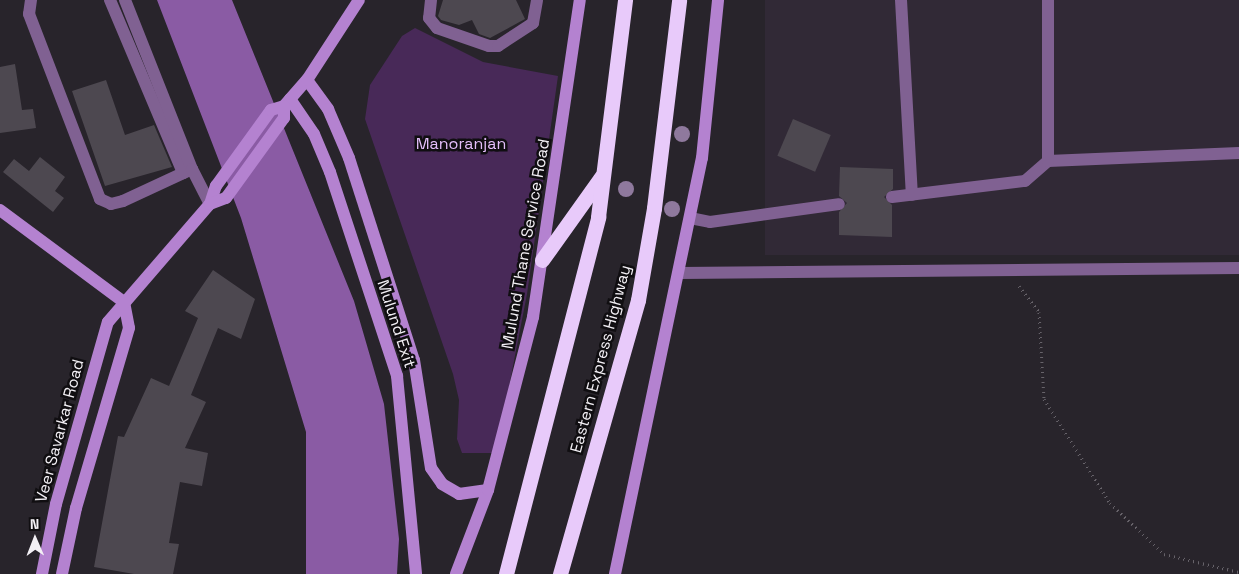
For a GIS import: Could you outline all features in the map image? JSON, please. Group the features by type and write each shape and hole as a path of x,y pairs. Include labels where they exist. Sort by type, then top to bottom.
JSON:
{"highway":[{"path":"506,574 578,307 604,173 625,0"},
{"name":"Eastern Express Highway","path":"560,574 638,300 654,208 679,0"},
{"path":"542,260 604,173"}],"street":[{"path":"32,0 28,14 100,199 111,204 124,201 187,171"},
{"path":"110,0 187,171 210,204"},
{"path":"125,0 187,171"},
{"path":"359,0 307,80 328,109 349,158 414,360 431,468 442,484 459,494 488,490"},
{"path":"431,0 429,18 437,28 489,46 498,46 533,23 537,0"},
{"name":"Mulund Thane Service Road","path":"456,574 488,490 533,317 580,0"},
{"path":"615,574 680,273 702,158 718,0"},
{"path":"901,0 912,195"},
{"path":"1048,0 1048,161"},
{"name":"Veer Savarkar Road","path":"42,574 78,423 108,322 210,204 226,198 307,80"},
{"path":"210,204 216,186 271,110 286,108"},
{"name":"Mulund Exit","path":"286,108 314,134 330,172 397,376 416,574"},
{"path":"892,197 1025,181 1048,161 1239,153"},
{"path":"690,218 710,222 839,204"},
{"path":"0,210 124,302 129,328 98,429 62,574"},
{"path":"680,273 1008,272 1239,268"},
{"path":"78,423 98,429"}],"path":[{"path":"1008,272 1039,312 1044,399 1110,502 1164,554 1239,572"}],"shaded area":[{"path":"157,0 232,0 354,301 384,404 399,539 397,574 306,574 306,432 241,218"},
{"path":"765,0 1239,0 1239,255 765,255"}],"green space":[{"name":"Manoranjan","path":"415,28 483,62 558,76 527,294 500,433 492,453 462,453 457,439 459,400 453,374 365,119 370,85 402,36"}],"building":[{"path":"443,0 516,0 525,19 490,38 479,34 472,20 459,25 441,20 438,16"},
{"path":"15,64 22,110 33,109 36,128 0,133 0,67"},
{"path":"106,80 125,135 154,125 172,167 105,186 72,91"},
{"path":"793,119 831,135 815,172 777,156"},
{"path":"40,157 65,177 55,191 64,198 53,212 3,172 14,159 29,171"},
{"path":"840,167 893,169 893,189 884,197 892,205 892,237 839,235 839,212 847,203 839,196"},
{"path":"213,270 255,299 241,339 218,328 191,395 206,402 185,448 208,453 202,486 180,482 169,543 179,544 173,574 134,574 94,567 118,436 124,437 151,378 169,386 198,318 185,311"}]}
